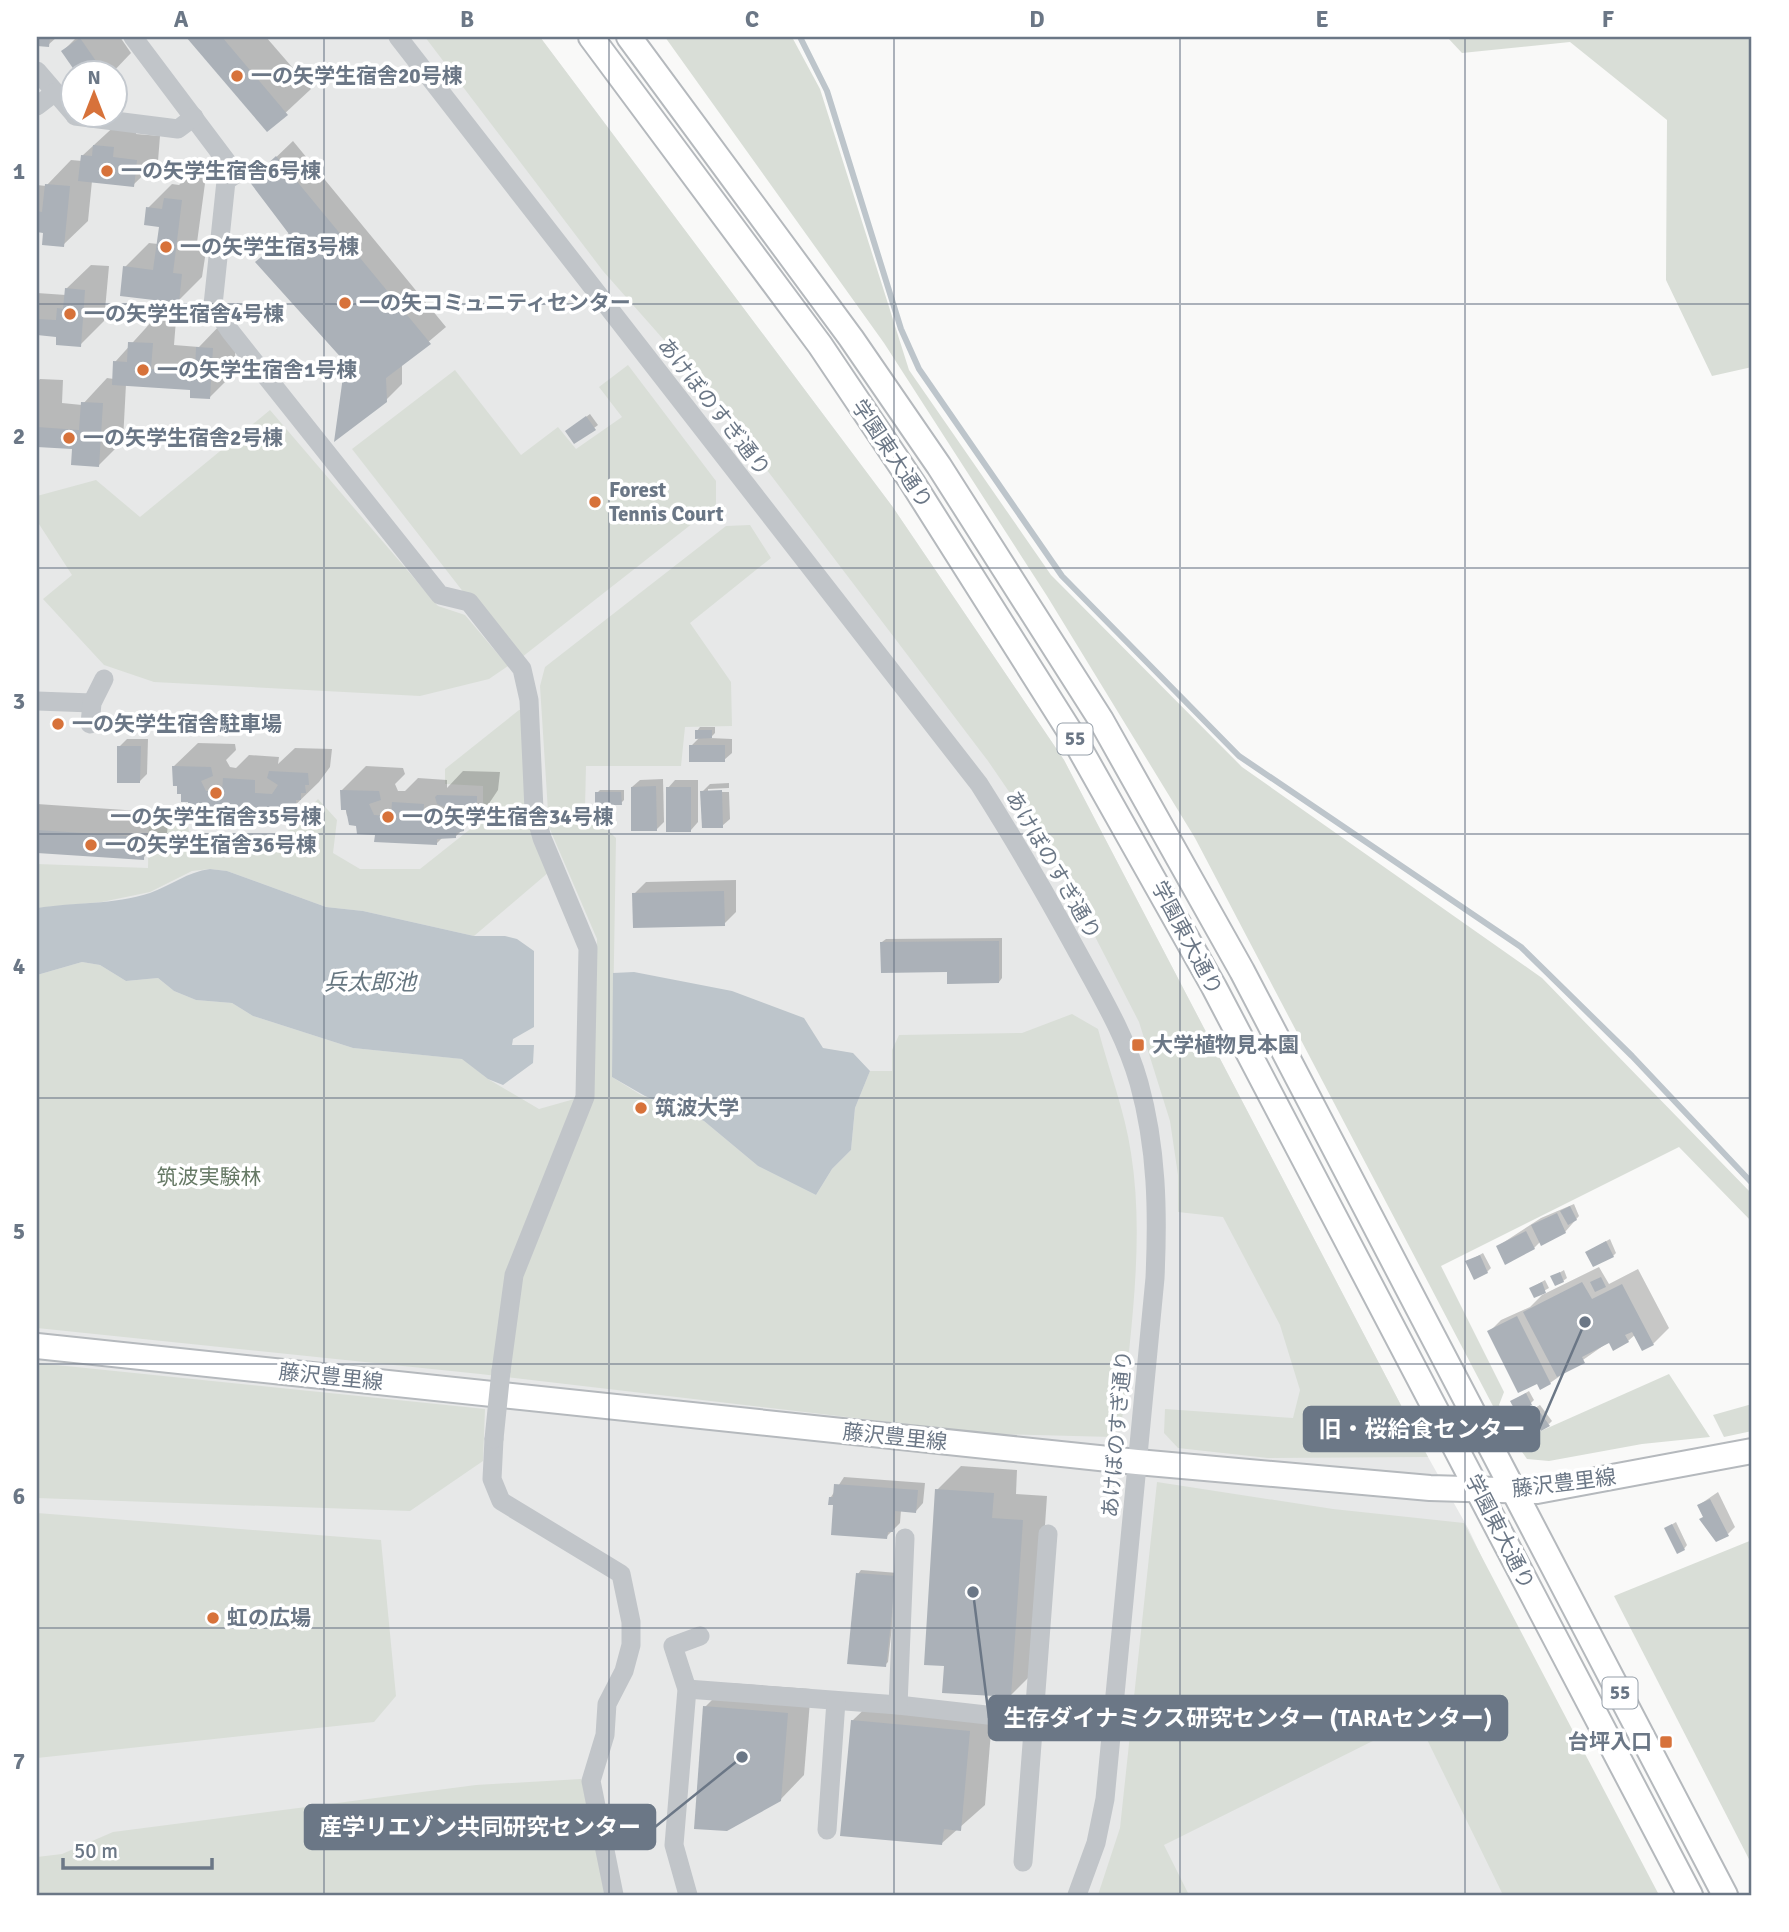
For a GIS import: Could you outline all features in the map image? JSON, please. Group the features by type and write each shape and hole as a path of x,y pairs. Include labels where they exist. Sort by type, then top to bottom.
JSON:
{"main road":[{"name":"学園東大通り","path":"591,37 820,345 912,481 1041,683 1189,941 1690,1895"},
{"name":"学園東大通り","path":"629,37 858,348 939,466 1088,699 1242,971 1725,1895"},
{"name":"藤沢豊里線","path":"37,1346 1137,1462 1479,1491 1514,1491 1591,1482 1752,1451"}],"street":[{"path":"132,37 236,174 226,181 213,305 230,331 440,595 469,603 522,669 529,700 534,810 542,838 588,948 585,1097 514,1275 501,1371 492,1479 501,1501 621,1574 631,1622 631,1645 624,1671 607,1704 606,1735 591,1781 614,1895"},
{"name":"あけぼのすぎ通り","path":"398,37 979,784 1013,837 1101,993 1125,1042 1138,1081 1155,1165 1158,1216 1155,1278 1105,1799 1096,1843 1077,1895"},
{"path":"37,71 60,100"},
{"path":"37,106 54,93"},
{"path":"130,123 178,130 194,117"},
{"path":"90,724 92,703 104,679"},
{"path":"37,701 92,703"},
{"path":"1023,1861 1048,1534"},
{"path":"898,1705 905,1538"},
{"path":"688,1895 674,1845 687,1689 673,1646 700,1636"},
{"path":"687,1689 898,1705 1112,1729"},
{"path":"827,1830 836,1701"}],"shaded area":[{"name":"筑波大学","path":"37,37 540,37 892,506 1064,760 1428,1457 1469,1530 1517,1633 1654,1895 37,1895"}],"green space":[{"path":"425,37 540,37 892,506 1064,760 1428,1457 1268,1458 1178,1448 1164,1433 1165,1409 1293,1418 1300,1390 1280,1325 1223,1217 1178,1212 1178,1175 1170,1121 1139,1022 1054,857 988,761 694,374 603,271"},
{"path":"665,37 792,37 820,89 909,370 1051,575 1242,767 1542,978 1752,1194 1752,1222 1679,1147 1441,1266 1504,1392 1499,1405 1523,1439 1669,1374 1710,1437 1642,1444 1549,1461 1527,1459 1504,1427 1195,838 1047,596 884,343"},
{"path":"1447,37 1752,37 1752,367 1712,376 1666,280 1667,120 1570,42 1462,53"},
{"path":"628,365 716,481 716,505 517,661 352,449 455,370 521,455 558,427 576,449 622,417 599,387"},
{"path":"270,410 438,606 465,615 508,666 489,679 420,696 154,682 104,665 43,599 72,575 37,521 37,496 96,480 140,517"},
{"name":"筑波実験林","path":"750,525 771,558 690,623 731,682 732,726 685,727 681,766 586,766 585,808 616,838 612,1077 641,1095 704,1121 758,1166 816,1195 832,1169 851,1150 855,1108 870,1071 892,1071 892,1050 899,1035 1022,1033 1072,1014 1098,1029 1128,1138 1137,1220 1135,1287 1122,1421 1113,1437 991,1434 480,1374 37,1328 37,975 82,962 100,965 126,981 158,978 174,991 196,1000 232,1003 253,1016 353,1048 463,1059 488,1079 539,1109 585,1096 593,1085 597,939 549,827 540,686 545,667 726,526"},
{"path":"522,710 549,872 474,936 363,911 326,907 227,871 210,869 192,871 150,892 102,902 37,908 37,864 148,868 149,812 187,815 189,833 283,836 318,799 337,820 333,853 360,869 420,869 483,819 483,786 445,784 445,769"},
{"path":"37,1363 485,1409 483,1461 410,1511 37,1498"},
{"path":"1752,1404 1752,1431 1724,1437 1713,1415"},
{"path":"1157,1482 1333,1509 1464,1523 1659,1895 1503,1895 1417,1719 1164,1845 1189,1895 1098,1895 1120,1828"},
{"name":"虹の広場","path":"37,1513 381,1540 396,1696 374,1722 37,1758"},
{"path":"1752,1540 1752,1865 1614,1596"},
{"path":"581,1779 595,1810 607,1895 37,1895 37,1857 62,1854 113,1832 476,1785"}],"water":[{"name":"兵太郎池","path":"210,869 227,871 326,907 363,911 474,936 505,936 517,939 534,951 534,1027 513,1039 512,1045 534,1045 533,1063 503,1085 488,1079 462,1059 353,1048 253,1016 232,1003 196,1000 174,991 158,978 126,981 100,965 82,962 37,975 37,908 136,897"},
{"path":"634,972 732,991 804,1018 823,1048 853,1053 870,1071 855,1108 851,1150 832,1169 816,1195 758,1166 704,1121 645,1096 612,1077 613,973"}],"building":[{"path":"37,37 50,37 49,47 37,46"},
{"name":"一の矢学生宿舎20号棟","path":"186,37 222,37 288,115 267,132"},
{"path":"80,38 95,60 67,60 61,51"},
{"name":"一の矢学生宿舎6号棟","path":"93,145 114,147 113,157 137,160 134,187 78,181 81,155 92,156"},
{"name":"一の矢コミュニティセンター","path":"276,156 431,344 386,378 387,402 334,442 345,362 255,262 289,234 249,181"},
{"path":"45,184 70,186 64,247 42,245 43,233 37,232 37,211 42,212"},
{"name":"一の矢学生宿3号棟","path":"164,198 182,200 173,273 182,274 179,303 120,296 123,266 153,270 159,227 144,225 146,207 162,209"},
{"name":"一の矢学生宿舎4号棟","path":"65,288 85,290 81,347 56,345 56,337 37,335 37,319 56,320 57,308 63,309"},
{"name":"一の矢学生宿舎1号棟","path":"128,342 153,343 151,369 195,371 196,347 213,348 210,399 190,398 190,390 112,385 113,361 127,362"},
{"name":"一の矢学生宿舎2号棟","path":"81,402 103,403 99,467 71,465 72,449 37,447 37,427 79,430"},
{"path":"586,416 596,430 574,444 565,431"},
{"path":"695,730 712,730 712,738 695,739"},
{"path":"689,745 725,745 725,762 689,762"},
{"path":"117,746 141,746 140,783 117,783"},
{"name":"一の矢学生宿舎35号棟","path":"172,766 211,767 213,776 201,781 206,791 222,792 223,778 255,780 255,793 272,794 278,785 267,778 269,771 308,773 309,785 305,785 306,793 301,793 301,800 296,800 296,808 289,807 288,815 270,814 269,820 206,819 206,811 189,811 188,802 181,802 177,786 173,786"},
{"path":"656,786 657,831 631,831 631,787"},
{"path":"666,787 691,787 691,832 666,832"},
{"name":"一の矢学生宿舎34号棟","path":"340,790 379,791 381,800 369,804 374,815 391,816 392,802 424,804 423,817 440,817 446,808 437,804 437,795 477,796 477,808 474,808 474,816 470,816 469,823 464,824 464,831 456,833 456,838 437,839 437,845 374,842 375,835 357,834 356,826 349,825 346,810 341,810"},
{"path":"722,790 723,828 702,828 700,791"},
{"path":"595,792 621,792 622,805 595,805"},
{"name":"一の矢学生宿舎36号棟","path":"37,830 145,837 144,860 37,853"},
{"path":"724,891 725,926 633,928 632,893"},
{"path":"999,941 999,983 947,984 947,972 881,973 880,942"},
{"path":"1570,1206 1577,1220 1568,1225 1560,1211"},
{"path":"1557,1213 1566,1233 1541,1246 1531,1225"},
{"path":"1526,1231 1535,1249 1505,1265 1496,1246"},
{"path":"1606,1241 1614,1257 1593,1267 1585,1252"},
{"path":"1480,1255 1488,1273 1474,1280 1465,1261"},
{"path":"1560,1272 1564,1282 1555,1286 1550,1276"},
{"path":"1601,1277 1606,1287 1595,1292 1590,1282"},
{"path":"1542,1282 1546,1293 1534,1298 1529,1288"},
{"path":"1582,1282 1592,1299 1622,1284 1654,1345 1642,1351 1632,1332 1625,1335 1629,1342 1613,1351 1609,1343 1582,1357 1585,1363 1557,1377 1523,1312"},
{"path":"1517,1316 1551,1384 1540,1390 1537,1384 1518,1393 1487,1331"},
{"path":"1526,1393 1532,1405 1516,1412 1510,1401"},
{"path":"1536,1407 1550,1426 1541,1431 1534,1419 1522,1425 1517,1417"},
{"path":"834,1484 918,1490 916,1513 895,1511 893,1532 888,1532 887,1539 831,1535 833,1505 828,1505 829,1497 833,1497"},
{"path":"935,1489 994,1493 992,1518 1023,1520 1011,1697 942,1693 944,1666 924,1665"},
{"path":"1710,1499 1729,1536 1716,1542 1699,1519 1703,1517 1697,1505"},
{"path":"1672,1524 1685,1550 1677,1554 1664,1528"},
{"path":"856,1573 896,1576 886,1667 847,1664"},
{"path":"703,1706 788,1713 781,1801 727,1831 694,1829"},
{"path":"851,1720 970,1731 961,1831 944,1829 942,1845 840,1836"}],"waterway":[{"path":"800,37 827,91 901,329 919,369 1062,576 1239,756 1521,947 1632,1056 1752,1183"}],"place":[{"name":"一の矢学生宿舎20号棟","path":"237,76"},
{"name":"一の矢学生宿舎6号棟","path":"107,171"},
{"name":"一の矢学生宿3号棟","path":"166,247"},
{"name":"一の矢コミュニティセンター","path":"345,303"},
{"name":"一の矢学生宿舎4号棟","path":"70,314"},
{"name":"一の矢学生宿舎1号棟","path":"143,370"},
{"name":"一の矢学生宿舎2号棟","path":"69,438"},
{"name":"Forest Tennis Court","path":"595,502"},
{"name":"一の矢学生宿舎駐車場","path":"58,724"},
{"name":"一の矢学生宿舎35号棟","path":"216,793"},
{"name":"一の矢学生宿舎34号棟","path":"388,817"},
{"name":"一の矢学生宿舎36号棟","path":"91,845"},
{"name":"大学植物見本園","path":"1138,1045"},
{"name":"筑波大学","path":"641,1108"},
{"name":"旧・桜給食センター","path":"1585,1322"},
{"name":"生存ダイナミクス研究センター (TARAセンター)","path":"973,1592"},
{"name":"虹の広場","path":"213,1618"},
{"name":"台坪入口","path":"1666,1742"},
{"name":"産学リエゾン共同研究センター","path":"742,1757"}]}
